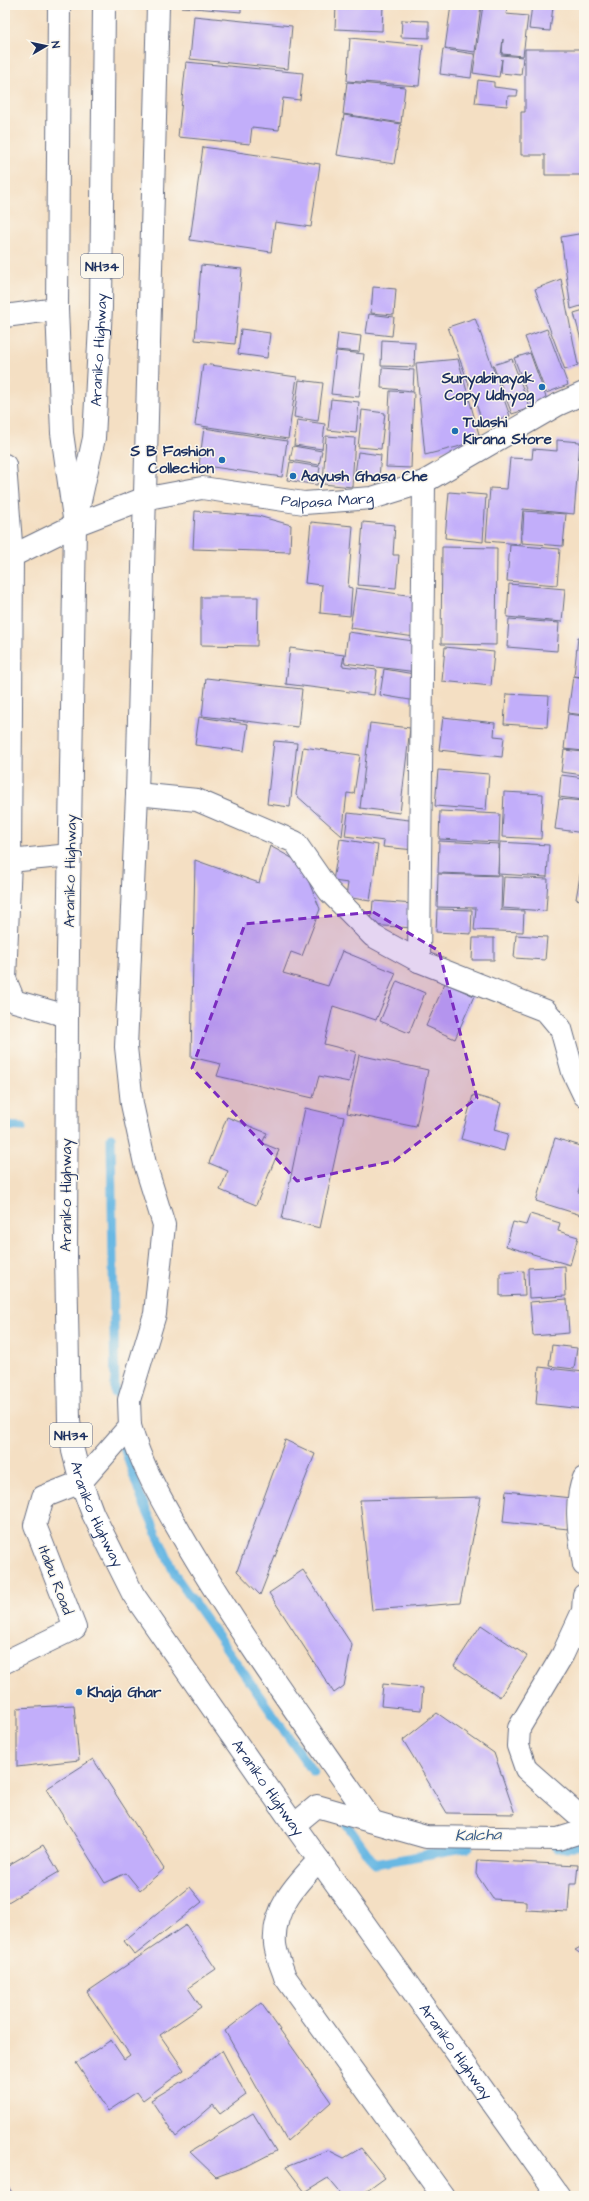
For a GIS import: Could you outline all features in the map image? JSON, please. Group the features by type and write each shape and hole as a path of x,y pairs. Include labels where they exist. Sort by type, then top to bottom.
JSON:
{"main road":[{"name":"Araniko Highway","path":"60,5 57,309 62,433 75,525 67,1016 66,1256 69,1421 81,1482 93,1514 133,1594 318,1860 559,2196"},
{"name":"Araniko Highway","path":"75,525 94,438 101,300 104,5"},
{"path":"158,5 147,419 143,499 137,794 126,1046 132,1104 145,1164 164,1225 155,1314 129,1400 130,1426 135,1444 157,1493 214,1591 372,1821"},
{"path":"5,316 57,309"},
{"name":"Palpasa Marg","path":"9,560 75,525 143,499 202,488 304,503 372,498 424,482 557,405 584,392"},
{"path":"5,465 9,560 10,861 5,979 14,1001 67,1016"},
{"path":"419,961 424,482"},
{"path":"137,794 197,800 295,842 329,891 373,936 419,961 546,1011 562,1029 573,1072 584,1095"},
{"path":"10,861 70,855"},
{"path":"81,1482 130,1426"},
{"path":"584,1478 580,1488 578,1528 584,1565"},
{"name":"Itabu Road","path":"5,1662 75,1628 35,1524 43,1497 81,1482"},
{"path":"584,1595 583,1611 563,1654 519,1728 518,1746 526,1769 584,1820"},
{"path":"294,1825 317,1806 426,1837 558,1839 584,1831"},
{"path":"318,1860 292,1888 279,1914 275,1944 285,1977 443,2196"}],"highlighted area":[{"path":"373,912 439,951 477,1098 394,1161 297,1181 192,1068 245,924"}],"building":[{"path":"182,5 241,5 241,12 182,7"},
{"path":"336,5 383,5 382,31 335,29"},
{"path":"451,5 481,5 475,52 445,48"},
{"path":"483,5 508,5 506,14 528,16 523,56 502,54 503,39 501,55 523,57 521,75 501,73 502,59 499,77 473,73"},
{"path":"532,5 553,7 550,31 529,29"},
{"path":"194,16 292,26 288,69 190,59"},
{"path":"402,20 429,21 429,38 401,37"},
{"path":"350,38 423,45 419,86 347,81"},
{"path":"443,49 474,54 471,78 440,74"},
{"path":"525,49 584,49 584,175 545,175 545,155 521,155 521,112 525,112"},
{"path":"186,62 303,73 300,100 283,98 279,130 252,127 250,144 178,137"},
{"path":"478,80 494,82 494,87 518,90 517,96 508,96 507,106 475,103"},
{"path":"347,82 405,87 401,123 343,114"},
{"path":"344,115 401,124 394,164 337,155"},
{"path":"203,147 320,164 311,227 275,222 271,252 190,240"},
{"path":"584,233 584,305 571,309 561,237"},
{"path":"201,265 242,269 235,344 195,340"},
{"path":"561,279 578,365 565,370 535,289"},
{"path":"373,287 396,289 394,315 371,313"},
{"path":"584,310 584,348 583,348 574,313"},
{"path":"369,314 394,317 392,336 366,333"},
{"path":"475,318 510,416 484,426 448,327"},
{"path":"241,329 270,333 267,358 238,354"},
{"path":"547,329 568,385 546,393 525,337"},
{"path":"338,333 361,336 359,352 336,350"},
{"path":"382,340 415,342 414,367 381,366"},
{"path":"336,351 364,354 359,397 331,394"},
{"path":"530,353 547,400 532,405 514,358"},
{"path":"458,359 480,438 457,447 425,455 416,363"},
{"path":"512,359 530,408 512,414 493,365"},
{"path":"203,364 297,377 288,439 195,425"},
{"path":"382,368 414,370 413,391 381,388"},
{"path":"299,380 323,383 318,421 294,417"},
{"path":"390,391 414,392 411,468 386,467"},
{"path":"331,399 359,402 356,433 328,430"},
{"path":"362,410 385,413 381,449 358,447"},
{"path":"297,420 325,424 322,449 294,445"},
{"path":"204,428 287,441 282,477 199,465"},
{"path":"326,436 355,438 352,487 323,484"},
{"path":"557,440 580,442 574,514 523,509 520,544 486,541 490,488 507,489 510,458 532,459 533,449 557,451"},
{"path":"293,446 322,451 319,465 290,460"},
{"path":"358,452 381,455 379,477 355,474"},
{"path":"290,462 320,467 317,485 287,480"},
{"path":"449,492 486,495 483,542 445,538"},
{"path":"195,511 258,516 291,525 290,552 193,549"},
{"path":"524,511 566,514 563,546 522,543"},
{"path":"311,522 353,526 348,587 352,588 350,616 320,613 322,585 305,583"},
{"path":"363,522 395,525 393,555 399,555 396,588 358,585"},
{"path":"510,545 560,549 557,585 507,581"},
{"path":"442,547 497,548 496,645 441,644"},
{"path":"509,584 565,589 562,622 507,617"},
{"path":"356,588 421,597 415,637 350,628"},
{"path":"201,597 258,597 257,646 201,645"},
{"path":"509,619 559,623 557,651 507,647"},
{"path":"348,632 421,642 417,672 344,663"},
{"path":"578,637 584,638 584,677 574,676"},
{"path":"445,647 494,652 491,686 442,681"},
{"path":"290,648 344,655 342,666 377,670 374,695 286,684"},
{"path":"384,669 420,675 416,701 380,695"},
{"path":"573,676 584,678 584,715 568,713"},
{"path":"206,678 302,689 298,727 202,716"},
{"path":"506,694 549,696 547,727 504,724"},
{"path":"568,714 584,716 584,751 564,749"},
{"path":"199,717 248,724 244,751 195,745"},
{"path":"443,717 495,723 494,736 504,737 502,757 439,750"},
{"path":"370,723 410,728 400,813 360,808"},
{"path":"274,741 297,743 290,807 267,804"},
{"path":"303,747 360,755 354,794 347,793 342,836 296,795"},
{"path":"564,750 584,752 584,775 561,772"},
{"path":"438,770 489,774 486,810 435,806"},
{"path":"561,775 584,778 584,800 559,797"},
{"path":"504,792 543,794 541,839 502,837"},
{"path":"559,799 584,801 584,833 555,829"},
{"path":"440,811 500,814 499,842 439,839"},
{"path":"348,813 418,821 415,850 383,847 384,841 345,836"},
{"path":"340,839 378,845 370,901 346,897 348,883 333,881"},
{"path":"439,841 499,844 498,875 438,873"},
{"path":"500,842 549,845 547,877 498,874"},
{"path":"270,846 301,863 320,909 302,956 291,952 283,973 328,986 342,951 396,973 376,1020 333,1006 324,1044 356,1052 349,1082 319,1076 313,1098 217,1076 221,1064 191,1057 195,860 259,883"},
{"path":"581,870 584,870 584,901 576,899"},
{"path":"438,874 502,876 501,910 524,911 523,932 474,930 476,908 437,907"},
{"path":"504,877 548,879 546,911 502,908"},
{"path":"373,901 414,904 412,928 371,925"},
{"path":"437,909 472,910 471,934 436,932"},
{"path":"516,935 547,937 545,960 514,958"},
{"path":"473,938 494,938 494,960 472,960"},
{"path":"397,981 425,993 409,1033 380,1021"},
{"path":"445,983 474,996 455,1039 426,1026"},
{"path":"359,1055 428,1070 416,1127 347,1113"},
{"path":"473,1095 501,1103 494,1130 508,1134 504,1151 461,1139"},
{"path":"305,1108 344,1117 320,1228 282,1219"},
{"path":"227,1117 267,1133 262,1143 279,1150 256,1205 220,1190 228,1171 209,1163"},
{"path":"555,1138 584,1147 584,1173 578,1192 584,1194 584,1216 536,1201"},
{"path":"530,1214 560,1223 558,1231 578,1237 570,1265 506,1246 513,1222 526,1225"},
{"path":"565,1266 566,1296 529,1298 528,1268"},
{"path":"524,1271 525,1295 500,1296 500,1273"},
{"path":"567,1299 569,1333 533,1336 530,1302"},
{"path":"552,1345 577,1348 574,1369 549,1366"},
{"path":"539,1367 584,1372 583,1409 536,1404"},
{"path":"285,1440 315,1454 260,1595 237,1571"},
{"path":"506,1491 571,1498 568,1529 503,1522"},
{"path":"481,1497 460,1603 372,1610 360,1500"},
{"path":"303,1570 352,1645 344,1686 334,1693 269,1593"},
{"path":"481,1625 527,1656 500,1697 454,1666"},
{"path":"383,1684 423,1688 421,1710 381,1706"},
{"path":"74,1705 79,1760 17,1767 17,1708"},
{"path":"437,1713 494,1753 515,1814 447,1813 403,1740"},
{"path":"93,1759 164,1869 140,1890 126,1873 105,1883 46,1789"},
{"path":"43,1845 59,1872 8,1902 5,1897 5,1867"},
{"path":"477,1860 578,1865 576,1884 570,1884 568,1912 526,1910 526,1901 493,1899 476,1874"},
{"path":"190,1887 202,1902 135,1955 124,1941"},
{"path":"186,1925 216,1969 188,1988 201,2007 160,2035 184,2070 143,2100 137,2092 108,2111 76,2063 111,2040 124,2059 130,2055 87,1992"},
{"path":"584,1945 584,1956 575,1950"},
{"path":"261,2003 331,2102 287,2141 225,2031"},
{"path":"222,2050 246,2095 220,2114 213,2105 176,2137 151,2100 192,2075"},
{"path":"253,2113 276,2151 249,2165 216,2177 190,2152"},
{"path":"361,2148 385,2178 360,2196 343,2196 328,2178 305,2192 286,2167 328,2150 344,2158"},
{"path":"5,2181 14,2196 5,2196"}],"waterway":[{"path":"5,1126 23,1127"},
{"path":"111,1137 115,1393"},
{"path":"124,1448 142,1500 175,1575 313,1772"},
{"name":"Kalcha","path":"342,1818 375,1864 469,1847"},
{"name":"Kalcha","path":"556,1848 577,1847 584,1844"}],"place":[{"name":"Suryabinayak Copy Udhyog","path":"542,387"},
{"name":"Tulashi Kirana Store","path":"455,431"},
{"name":"S B Fashion Collection","path":"222,460"},
{"name":"Aayush Ghasa Che","path":"293,476"},
{"name":"Khaja Ghar","path":"79,1692"}]}
